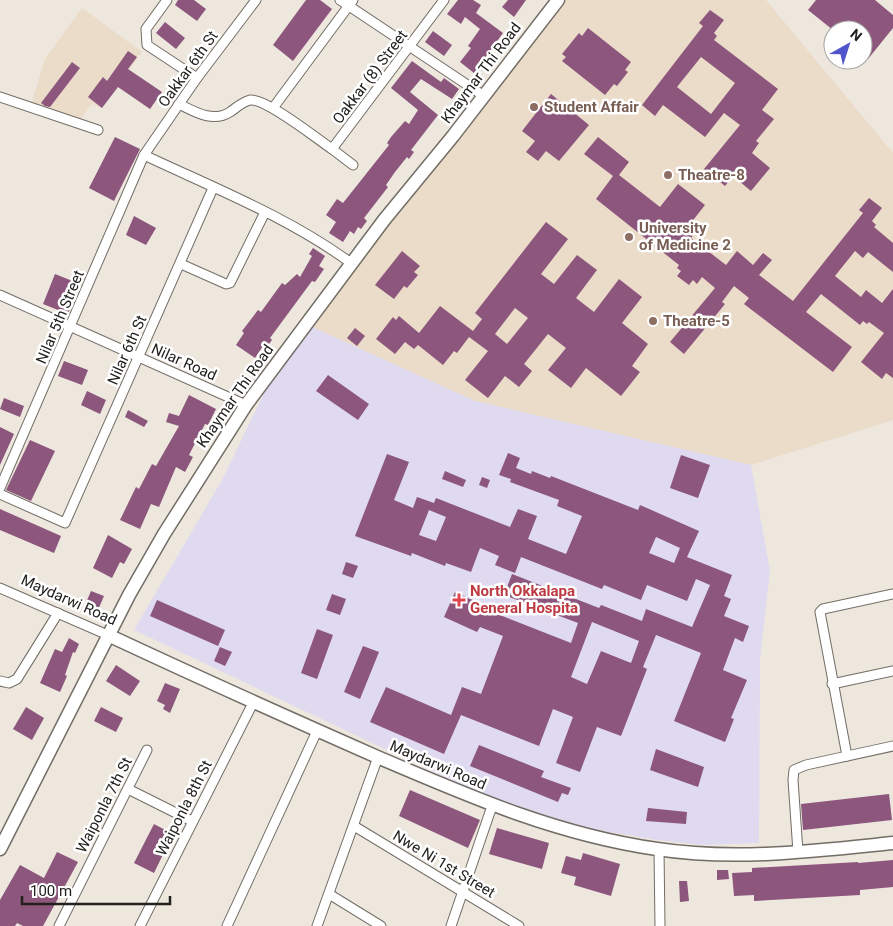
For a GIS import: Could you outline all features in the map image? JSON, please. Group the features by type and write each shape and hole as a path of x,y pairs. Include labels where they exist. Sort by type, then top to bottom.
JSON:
{"main road":[{"name":"Khaymar Thi Road","path":"0,849 110,636 129,595 164,534 246,405 351,263 558,0"},
{"name":"Maydarwi Road","path":"110,636 253,703 492,806 587,837 659,850 706,854 798,852 893,843"}],"street":[{"path":"167,0 146,30 147,45 197,78"},
{"name":"Oakkar 6th St","path":"144,155 197,78 256,0"},
{"path":"340,0 351,3 410,47 484,96"},
{"name":"Oakkar (8) Street","path":"332,150 444,0"},
{"path":"273,108 351,3"},
{"path":"0,97 98,130"},
{"path":"179,104 197,113 214,117 228,113 250,100 273,108 353,165"},
{"path":"144,155 265,212 334,250 351,263"},
{"name":"Nilar 5th Street","path":"0,488 144,155"},
{"name":"Nilar 6th St","path":"0,494 65,523 213,188"},
{"path":"181,264 226,284 230,283 265,212"},
{"name":"Nilar Road","path":"1,299 71,326 246,405"},
{"name":"Maydarwi Road","path":"0,588 110,636"},
{"path":"846,756 820,612 823,609 893,594"},
{"path":"0,681 9,683 17,678 58,613"},
{"path":"832,684 893,672"},
{"name":"Waiponla 8th St","path":"140,926 253,703"},
{"path":"227,926 317,731"},
{"path":"798,852 794,770 893,746"},
{"name":"Waiponla 7th St","path":"59,926 147,750"},
{"path":"317,926 378,757"},
{"path":"128,789 192,821"},
{"path":"451,926 492,806"},
{"name":"Nwe Ni 1st Street","path":"354,826 519,926"},
{"path":"659,850 660,926"},
{"path":"329,894 382,926"}],"shaded area":[{"name":"University of Medicine 2","path":"551,0 766,0 893,153 893,420 751,465 475,401 299,321"},
{"path":"82,8 142,52 101,108 92,103 79,122 31,105 45,59"},
{"name":"North Okkalapa General Hospita","path":"299,321 475,401 751,465 770,571 760,659 759,843 703,845 657,840 591,829 499,803 134,630 222,480"}],"building":[{"path":"178,0 194,0 206,9 197,21 175,5"},
{"path":"306,0 320,0 332,9 293,61 273,45"},
{"path":"458,0 473,0 481,5 476,13 503,33 474,73 460,62 471,48 468,46 480,29 465,17 461,24 447,14"},
{"path":"508,0 526,0 514,17 502,7"},
{"path":"816,0 875,0 893,15 893,28 873,53 873,20 823,20 823,22 808,10"},
{"path":"710,10 724,20 714,33 717,36 714,40 778,89 762,110 774,119 756,141 759,143 752,153 770,168 751,191 733,176 725,186 704,169 740,125 724,113 705,137 663,105 655,116 642,105 703,26 699,23","holes":["701,57 735,83 711,114 677,87"]},
{"path":"165,22 185,38 176,49 156,33"},
{"path":"588,28 631,62 625,70 628,72 617,86 614,84 605,95 562,61 566,57 562,54 579,33 582,36"},
{"path":"433,31 452,45 444,56 425,42"},
{"path":"128,51 137,57 128,69 162,92 150,109 118,87 102,108 88,97 103,77 107,81"},
{"path":"412,61 441,82 444,78 459,89 452,99 421,79 410,92 438,115 411,150 414,152 409,159 407,157 386,185 388,187 364,218 367,221 361,229 358,227 354,234 350,231 343,242 329,233 336,222 326,215 337,199 343,203 389,145 387,143 391,137 405,121 409,124 418,110 391,88"},
{"path":"72,62 80,68 50,107 45,106 41,103"},
{"path":"551,94 589,125 559,161 546,151 538,161 526,152 535,141 522,131"},
{"path":"115,137 140,149 114,201 89,188"},
{"path":"598,137 629,162 619,175 660,207 678,184 705,205 687,228 694,234 691,238 726,265 737,251 753,265 763,253 772,260 759,275 793,301 863,213 859,210 869,198 882,208 872,221 876,225 874,227 893,243 893,272 868,252 863,258 855,251 835,276 861,297 866,290 882,303 893,289 893,378 886,373 882,379 861,362 884,333 869,322 867,324 863,321 860,325 821,294 806,312 852,347 833,372 744,304 749,298 734,286 722,302 725,304 684,354 670,342 715,288 702,277 697,284 693,280 689,285 677,276 681,271 677,268 679,265 596,199 613,176 584,154"},
{"path":"134,216 156,228 146,245 126,235"},
{"path":"546,222 568,239 541,274 554,284 577,255 597,270 576,298 594,312 619,279 642,297 622,323 648,344 632,366 640,372 621,396 586,368 571,388 548,370 566,348 548,334 524,364 532,371 519,387 505,376 488,398 465,380 488,351 469,337 457,353 454,351 443,365 418,345 414,349 405,342 395,354 376,339 393,317 396,320 399,316 419,333 440,306 473,331 482,319 475,313","holes":["515,308 528,318 507,344 495,334"]},
{"path":"313,248 325,256 319,266 324,269 315,282 312,281 270,338 272,340 266,348 263,346 255,358 236,345 244,333 242,331 258,310 261,312 282,283 285,285 297,274 300,277 312,256 309,254"},
{"path":"402,251 420,266 414,272 418,275 407,288 404,286 394,299 375,285"},
{"path":"55,274 80,284 68,314 43,304"},
{"path":"355,328 365,336 357,346 347,338"},
{"path":"64,361 88,370 82,385 58,376"},
{"path":"328,375 369,404 358,420 316,391"},
{"path":"87,391 106,400 100,414 81,405"},
{"path":"189,395 216,409 208,425 205,424 189,455 193,457 185,472 176,467 159,507 151,504 140,529 120,520 136,487 139,489 152,464 156,466 179,426 166,422 169,413 179,416"},
{"path":"4,398 24,406 20,417 0,409"},
{"path":"128,410 148,421 144,427 125,417"},
{"path":"0,427 14,434 0,465"},
{"path":"30,440 55,451 31,501 6,490"},
{"path":"508,453 520,458 516,468 531,474 532,471 550,478 551,476 638,510 640,505 699,531 687,557 732,575 724,596 731,599 724,616 749,626 743,642 735,638 723,670 747,680 731,718 734,719 725,742 674,721 701,653 656,635 643,667 647,669 621,736 597,727 580,772 556,763 573,717 553,709 539,746 461,715 444,754 370,722 386,687 451,715 462,687 481,694 503,636 480,627 477,632 444,617 455,592 488,607 487,610 571,643 578,623 504,595 512,574 599,608 601,605 642,621 646,609 692,627 710,585 696,579 687,601 647,585 641,600 604,585 602,589 521,557 515,573 495,565 499,556 480,548 471,572 446,563 445,566 412,553 411,556 355,536 387,454 409,462 394,500 413,508 417,497 434,503 436,498 510,527 518,509 537,516 528,539 566,554 582,516 557,506 559,500 510,482 511,479 499,475","holes":["429,510 446,517 436,541 419,535","656,537 680,548 674,563 649,553","592,622 639,641 631,663 601,651 587,684 571,677"]},
{"path":"681,455 710,465 698,498 670,488"},
{"path":"445,471 466,480 463,487 442,479"},
{"path":"482,477 490,480 487,488 479,485"},
{"path":"0,509 61,536 54,553 0,530"},
{"path":"108,535 132,549 124,564 120,562 112,578 93,568"},
{"path":"346,562 358,566 353,578 342,574"},
{"path":"91,591 104,596 98,610 85,605"},
{"path":"332,594 346,599 340,615 326,610"},
{"path":"157,600 225,630 218,646 150,616"},
{"path":"317,629 333,635 317,679 301,673"},
{"path":"69,638 79,644 75,653 73,652 65,675 67,676 60,692 40,683 55,649 62,652"},
{"path":"363,646 379,652 360,699 344,692"},
{"path":"220,647 232,652 225,666 214,661"},
{"path":"116,665 140,681 130,696 106,681"},
{"path":"165,683 180,689 170,713 163,709 165,705 157,701"},
{"path":"26,707 44,718 32,740 13,729"},
{"path":"101,707 123,718 116,732 94,721"},
{"path":"479,745 544,771 541,777 571,788 568,795 562,793 558,802 470,766"},
{"path":"656,749 704,767 698,787 650,770"},
{"path":"410,790 480,820 468,848 399,816"},
{"path":"889,794 892,820 803,830 801,804"},
{"path":"648,808 687,812 686,824 646,821"},
{"path":"154,824 173,834 154,873 134,863"},
{"path":"497,828 549,843 542,869 489,854"},
{"path":"57,852 78,862 43,926 23,926 17,923 15,926 0,926 0,900 20,865 44,878"},
{"path":"583,853 620,864 611,896 574,885 576,877 561,873 566,856 581,860"},
{"path":"893,860 893,887 860,890 860,895 754,901 754,895 734,896 732,873 752,872 752,868"},
{"path":"717,870 728,870 729,879 717,880"},
{"path":"679,881 687,881 689,901 680,902"}],"place":[{"name":"Student Affair","path":"534,107"},
{"name":"Theatre-8","path":"668,175"},
{"name":"University of Medicine 2","path":"629,237"},
{"name":"Theatre-5","path":"653,321"},
{"name":"North Okkalapa General Hospita","path":"459,600"}]}
